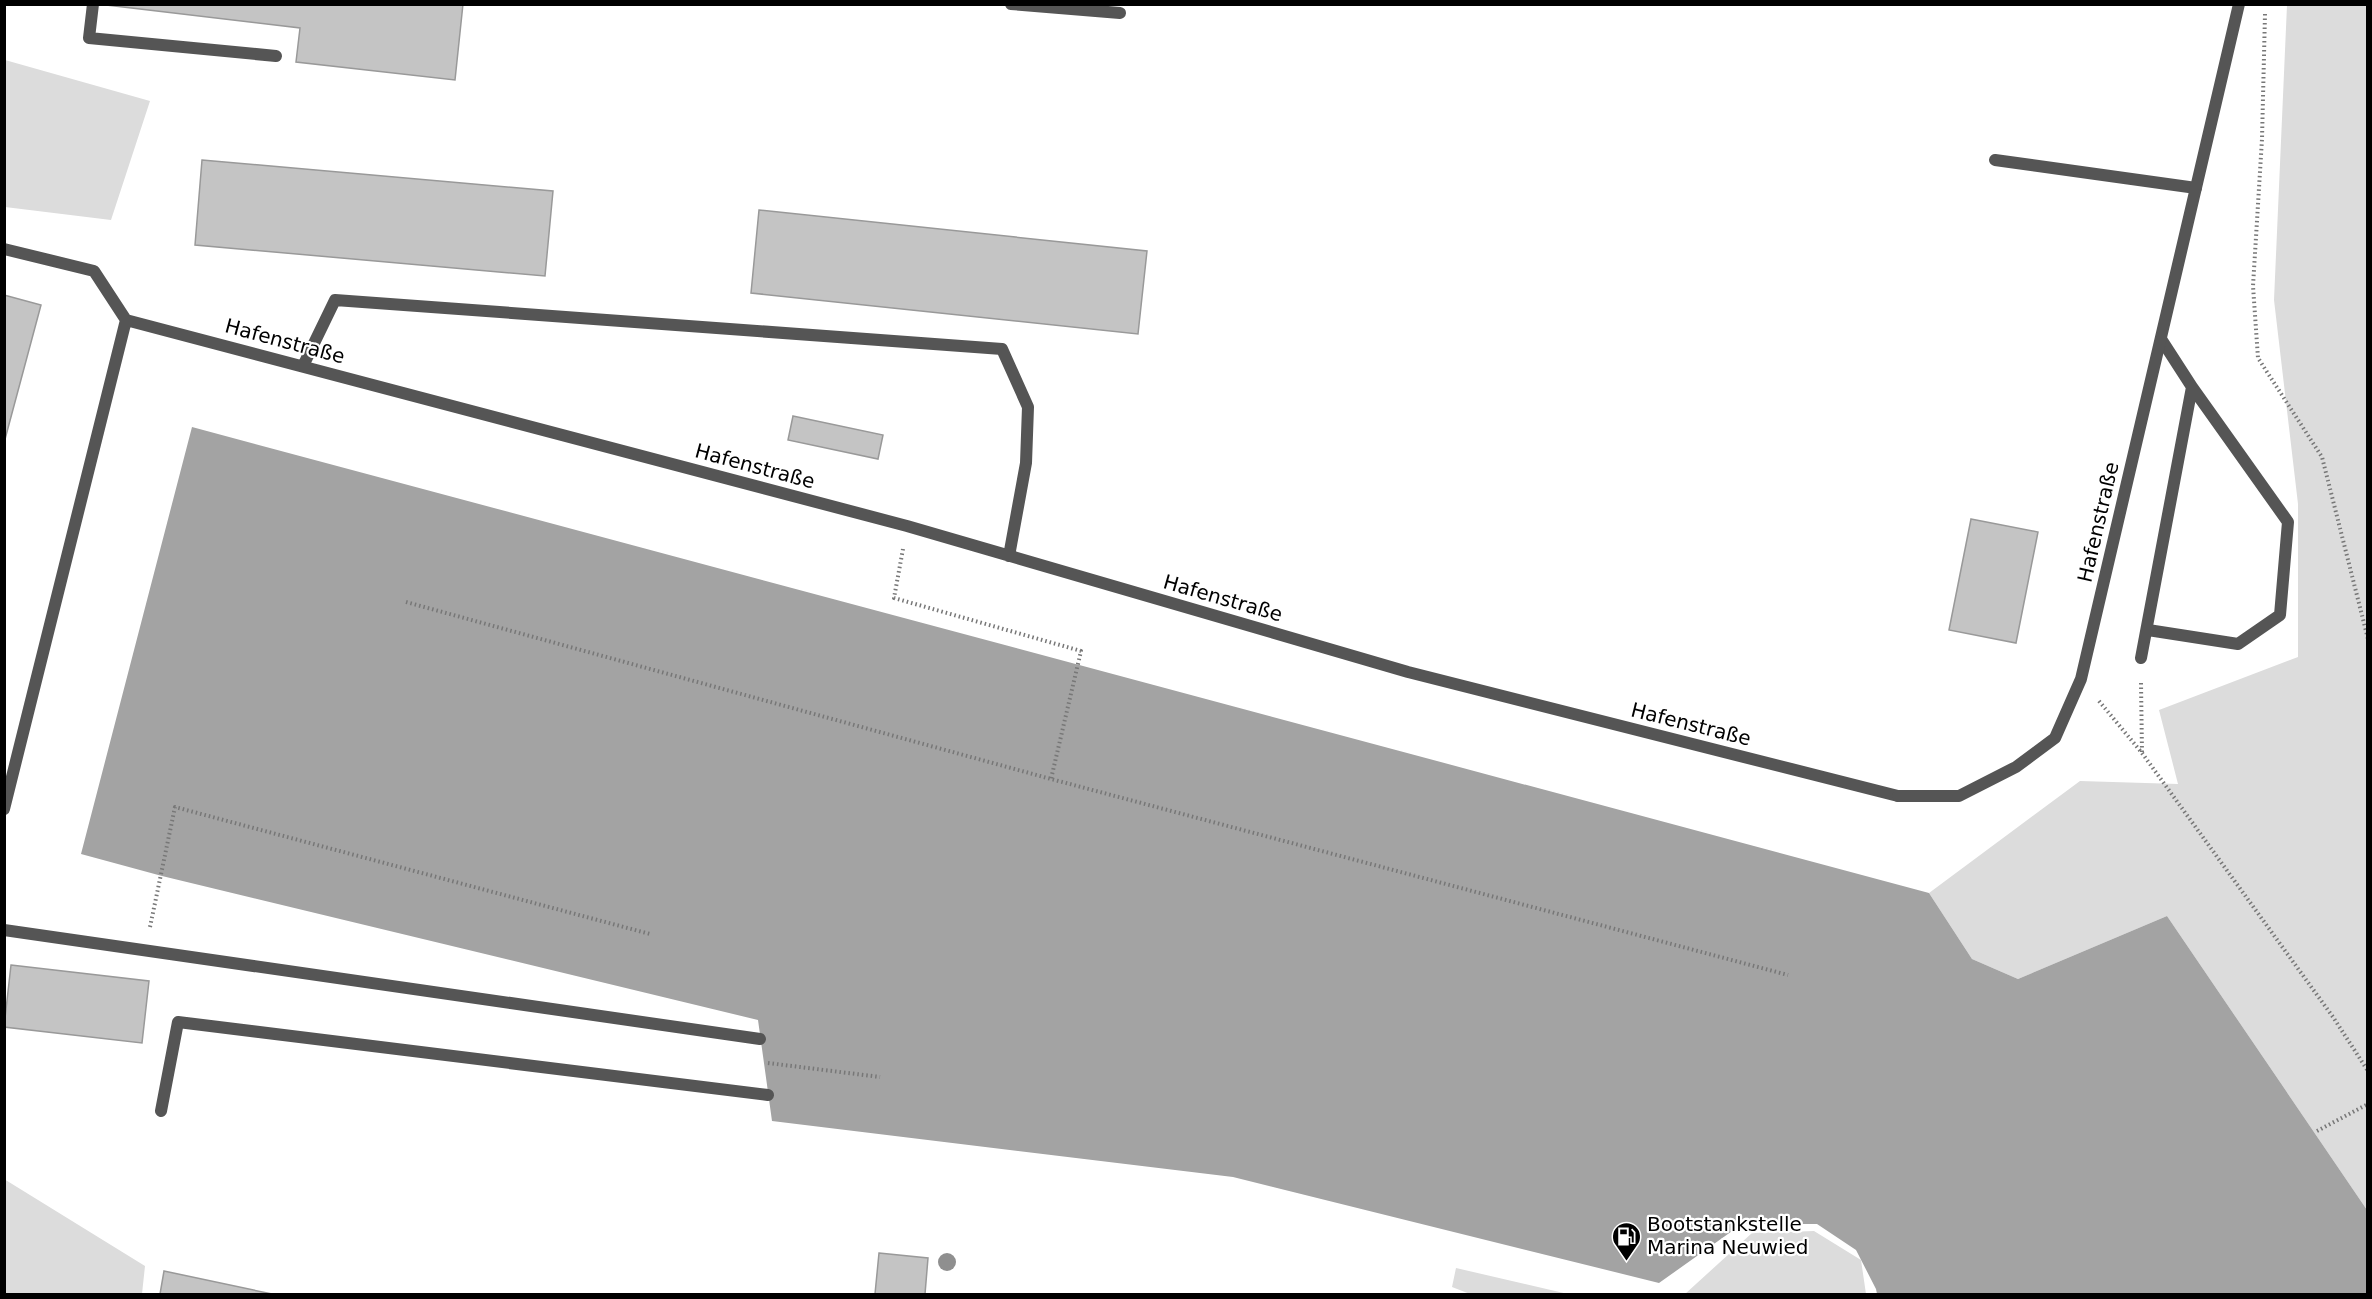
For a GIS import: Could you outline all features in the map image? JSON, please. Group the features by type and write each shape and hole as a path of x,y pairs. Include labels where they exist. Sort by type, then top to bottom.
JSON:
{"street":[{"path":"93,4 89,38 276,56"},
{"path":"1011,4 1120,13"},
{"name":"Hafenstraße","path":"126,320 907,526 1408,672 1898,796 1959,796 2016,767 2055,738 2081,679 2240,4"},
{"path":"1995,160 2196,188"},
{"path":"4,249 94,271 126,320 4,808"},
{"path":"303,366 335,300 1002,349 1028,407 1026,463 1009,556"},
{"path":"2148,630 2238,644 2280,615 2288,522 2192,387 2161,339"},
{"path":"2141,658 2192,387"},
{"path":"4,930 760,1039"},
{"path":"161,1110 178,1022 768,1095"}],"path":[{"path":"2265,4 2262,139 2253,286 2258,358 2322,457 2367,639"},
{"path":"900,570 894,598 1081,651 1051,779"},
{"path":"406,602 1051,779 1788,975"},
{"path":"2141,658 2142,753"},
{"path":"2081,679 2142,753 2333,1017 2367,1071"},
{"path":"145,950 175,807 650,934"},
{"path":"2317,1131 2367,1104"}],"shaded area":[{"path":"2287,5 2367,5 2367,1210 2167,916 2018,979 1972,959 1929,893 2080,781 2178,784 2159,710 2298,657 2298,504 2274,300"},
{"path":"5,60 150,101 111,220 5,207"},
{"path":"192,427 1929,893 1972,959 2018,979 2167,916 2367,1210 2367,1294 1877,1294 1856,1250 1817,1224 1742,1224 1659,1283 1233,1177 772,1121 758,1020 162,876 81,854"},
{"path":"4,1179 145,1266 142,1294 5,1294"},
{"path":"1814,1231 1861,1260 1866,1294 1685,1294 1752,1233"},
{"path":"1456,1268 1568,1294 1470,1294 1452,1287"}],"building":[{"path":"463,4 455,80 296,62 300,28 106,5"},
{"path":"202,160 553,191 545,276 195,245"},
{"path":"759,210 1147,251 1138,334 751,293"},
{"path":"4,295 41,305 4,443"},
{"path":"793,416 883,435 878,459 788,440"},
{"path":"1971,519 2038,532 2016,643 1949,630"},
{"path":"11,965 149,981 142,1043 4,1027"},
{"path":"879,1253 928,1258 925,1294 875,1294"},
{"path":"164,1271 272,1294 160,1294"}],"place":[{"name":"Bootstankstelle Marina Neuwied","path":"1626,1262"}]}
